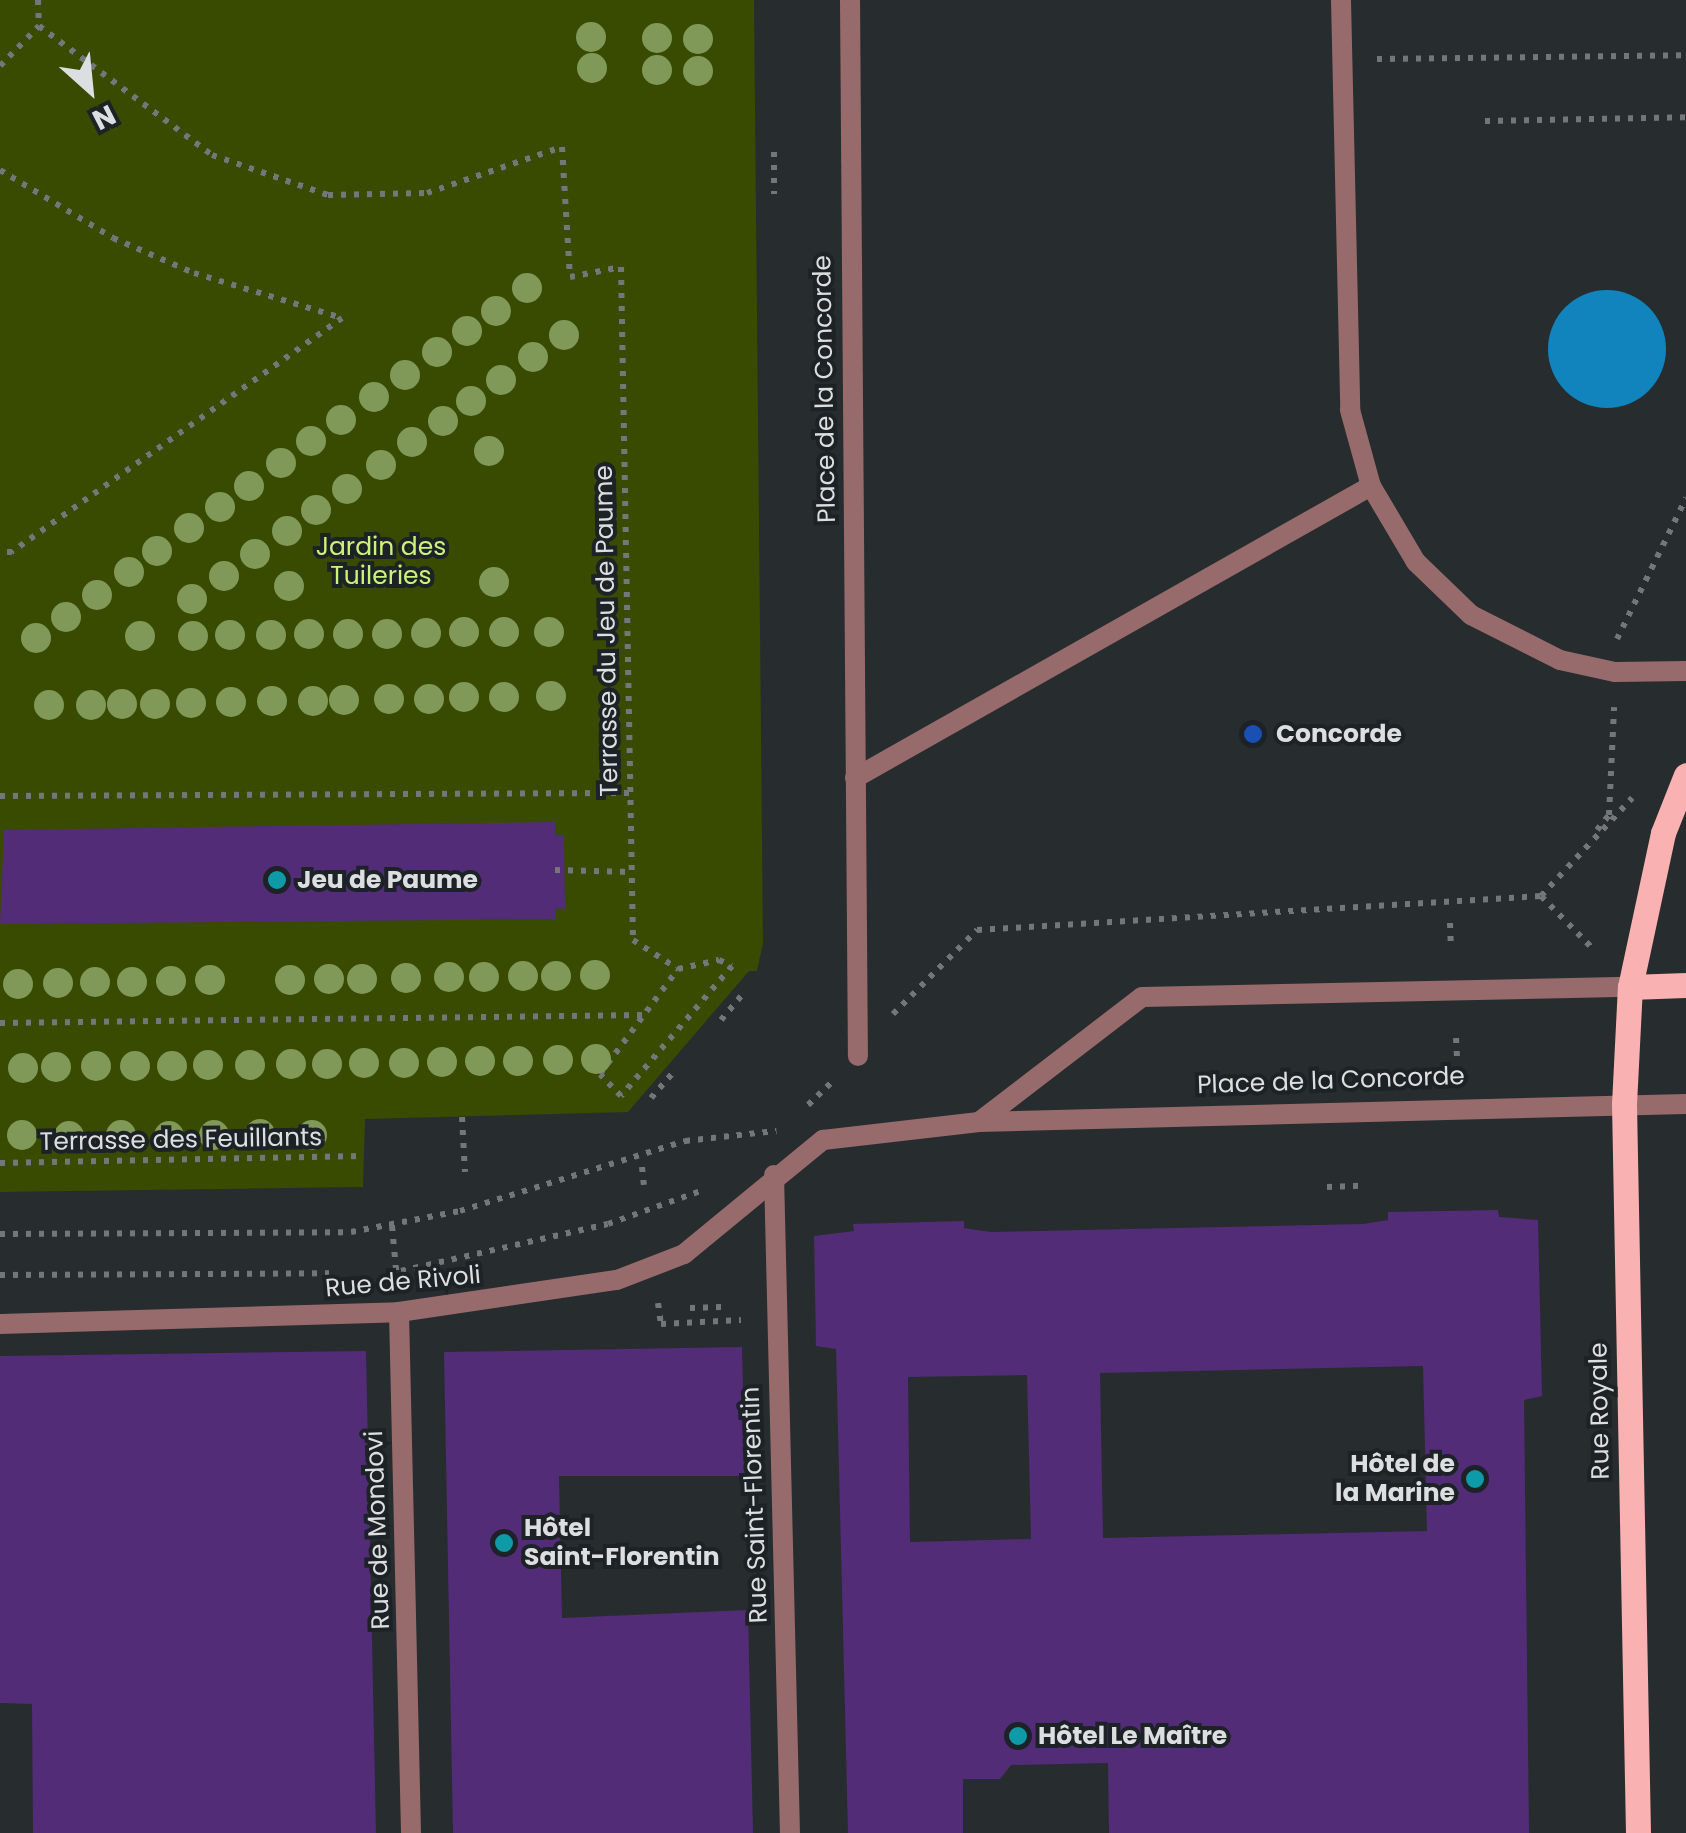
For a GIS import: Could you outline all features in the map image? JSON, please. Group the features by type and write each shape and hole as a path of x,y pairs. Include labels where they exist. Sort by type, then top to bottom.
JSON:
{"main road":[{"path":"1686,775 1664,833 1630,987 1686,985"},
{"name":"Rue Royale","path":"1630,987 1624,1104 1638,1833"}],"street":[{"name":"Place de la Concorde","path":"850,0 858,1056"},
{"path":"1341,0 1350,410 1371,486 1416,562 1471,615 1560,660 1615,672 1686,672"},
{"path":"856,778 1371,486"},
{"path":"979,1122 1142,997 1630,987"},
{"name":"Place de la Concorde","path":"774,1176 823,1140 979,1122 1686,1104"},
{"name":"Rue de Rivoli","path":"0,1324 399,1312 654,1269 684,1254 774,1176"},
{"name":"Rue Saint-Florentin","path":"774,1176 790,1833"},
{"name":"Rue de Mondovi","path":"399,1312 412,1833"}],"path":[{"path":"0,66 39,26 38,0"},
{"name":"Terrasse du Jeu de Paume","path":"39,26 212,154 328,195 428,193 562,147 570,277 621,267 632,940 678,970"},
{"path":"1343,60 1686,55"},
{"path":"1485,121 1686,117"},
{"path":"774,152 774,194"},
{"path":"0,170 114,238 194,274 342,318 12,552 0,552"},
{"path":"794,1118 977,930 1541,896 1646,783"},
{"path":"0,796 629,792"},
{"path":"555,870 632,872"},
{"path":"1541,896 1630,987"},
{"path":"1450,923 1451,946"},
{"path":"710,960 732,966 621,1096 600,1074 678,970 710,960"},
{"path":"721,1020 745,990"},
{"path":"0,1023 644,1014"},
{"path":"1456,1038 1457,1060"},
{"path":"651,1098 675,1070"},
{"path":"462,1117 465,1172"},
{"path":"0,1234 392,1226 670,1145 782,1130"},
{"name":"Terrasse des Feuillants","path":"0,1163 364,1156"},
{"path":"642,1167 644,1185"},
{"path":"1327,1186 1361,1186"},
{"name":"Rue de Rivoli","path":"381,1273 608,1224 710,1188"},
{"path":"392,1226 399,1312"},
{"name":"Rue de Rivoli","path":"0,1275 346,1274"},
{"path":"656,1292 661,1324 740,1322 748,1307"},
{"path":"690,1308 728,1308"}],"green space":[{"name":"Jardin des Tuileries","path":"0,0 754,0 763,943 757,971 749,971 628,1112 365,1119 363,1187 0,1192"}],"water":[{"path":"1607,290 1630,295 1649,307 1661,326 1666,349 1661,372 1649,391 1630,403 1607,408 1584,403 1565,391 1553,372 1548,349 1553,326 1565,307 1584,295"}],"building":[{"name":"Jeu de Paume","path":"555,822 555,836 564,836 565,909 555,908 555,919 0,924 4,830"},
{"name":"Hôtel de la Marine","path":"1498,1210 1499,1217 1538,1220 1542,1396 1524,1400 1529,1833 1109,1833 1108,1763 1011,1765 1000,1779 963,1779 963,1833 848,1833 836,1349 816,1346 814,1236 854,1231 853,1224 964,1221 964,1228 990,1232 1363,1224 1388,1220 1388,1212","holes":["1423,1366 1427,1531 1103,1538 1100,1373","1027,1375 1031,1539 910,1542 908,1377"]},
{"name":"Hôtel Saint-Florentin","path":"742,1347 745,1476 559,1476 562,1618 748,1610 753,1833 453,1833 444,1352"},
{"path":"366,1351 376,1833 33,1833 32,1704 0,1703 0,1356"}],"place":[{"name":"Concorde","path":"1253,734"},
{"name":"Jeu de Paume","path":"277,880"},
{"name":"Hôtel de la Marine","path":"1475,1479"},
{"name":"Hôtel Saint-Florentin","path":"504,1543"},
{"name":"Hôtel Le Maître","path":"1018,1736"}]}
